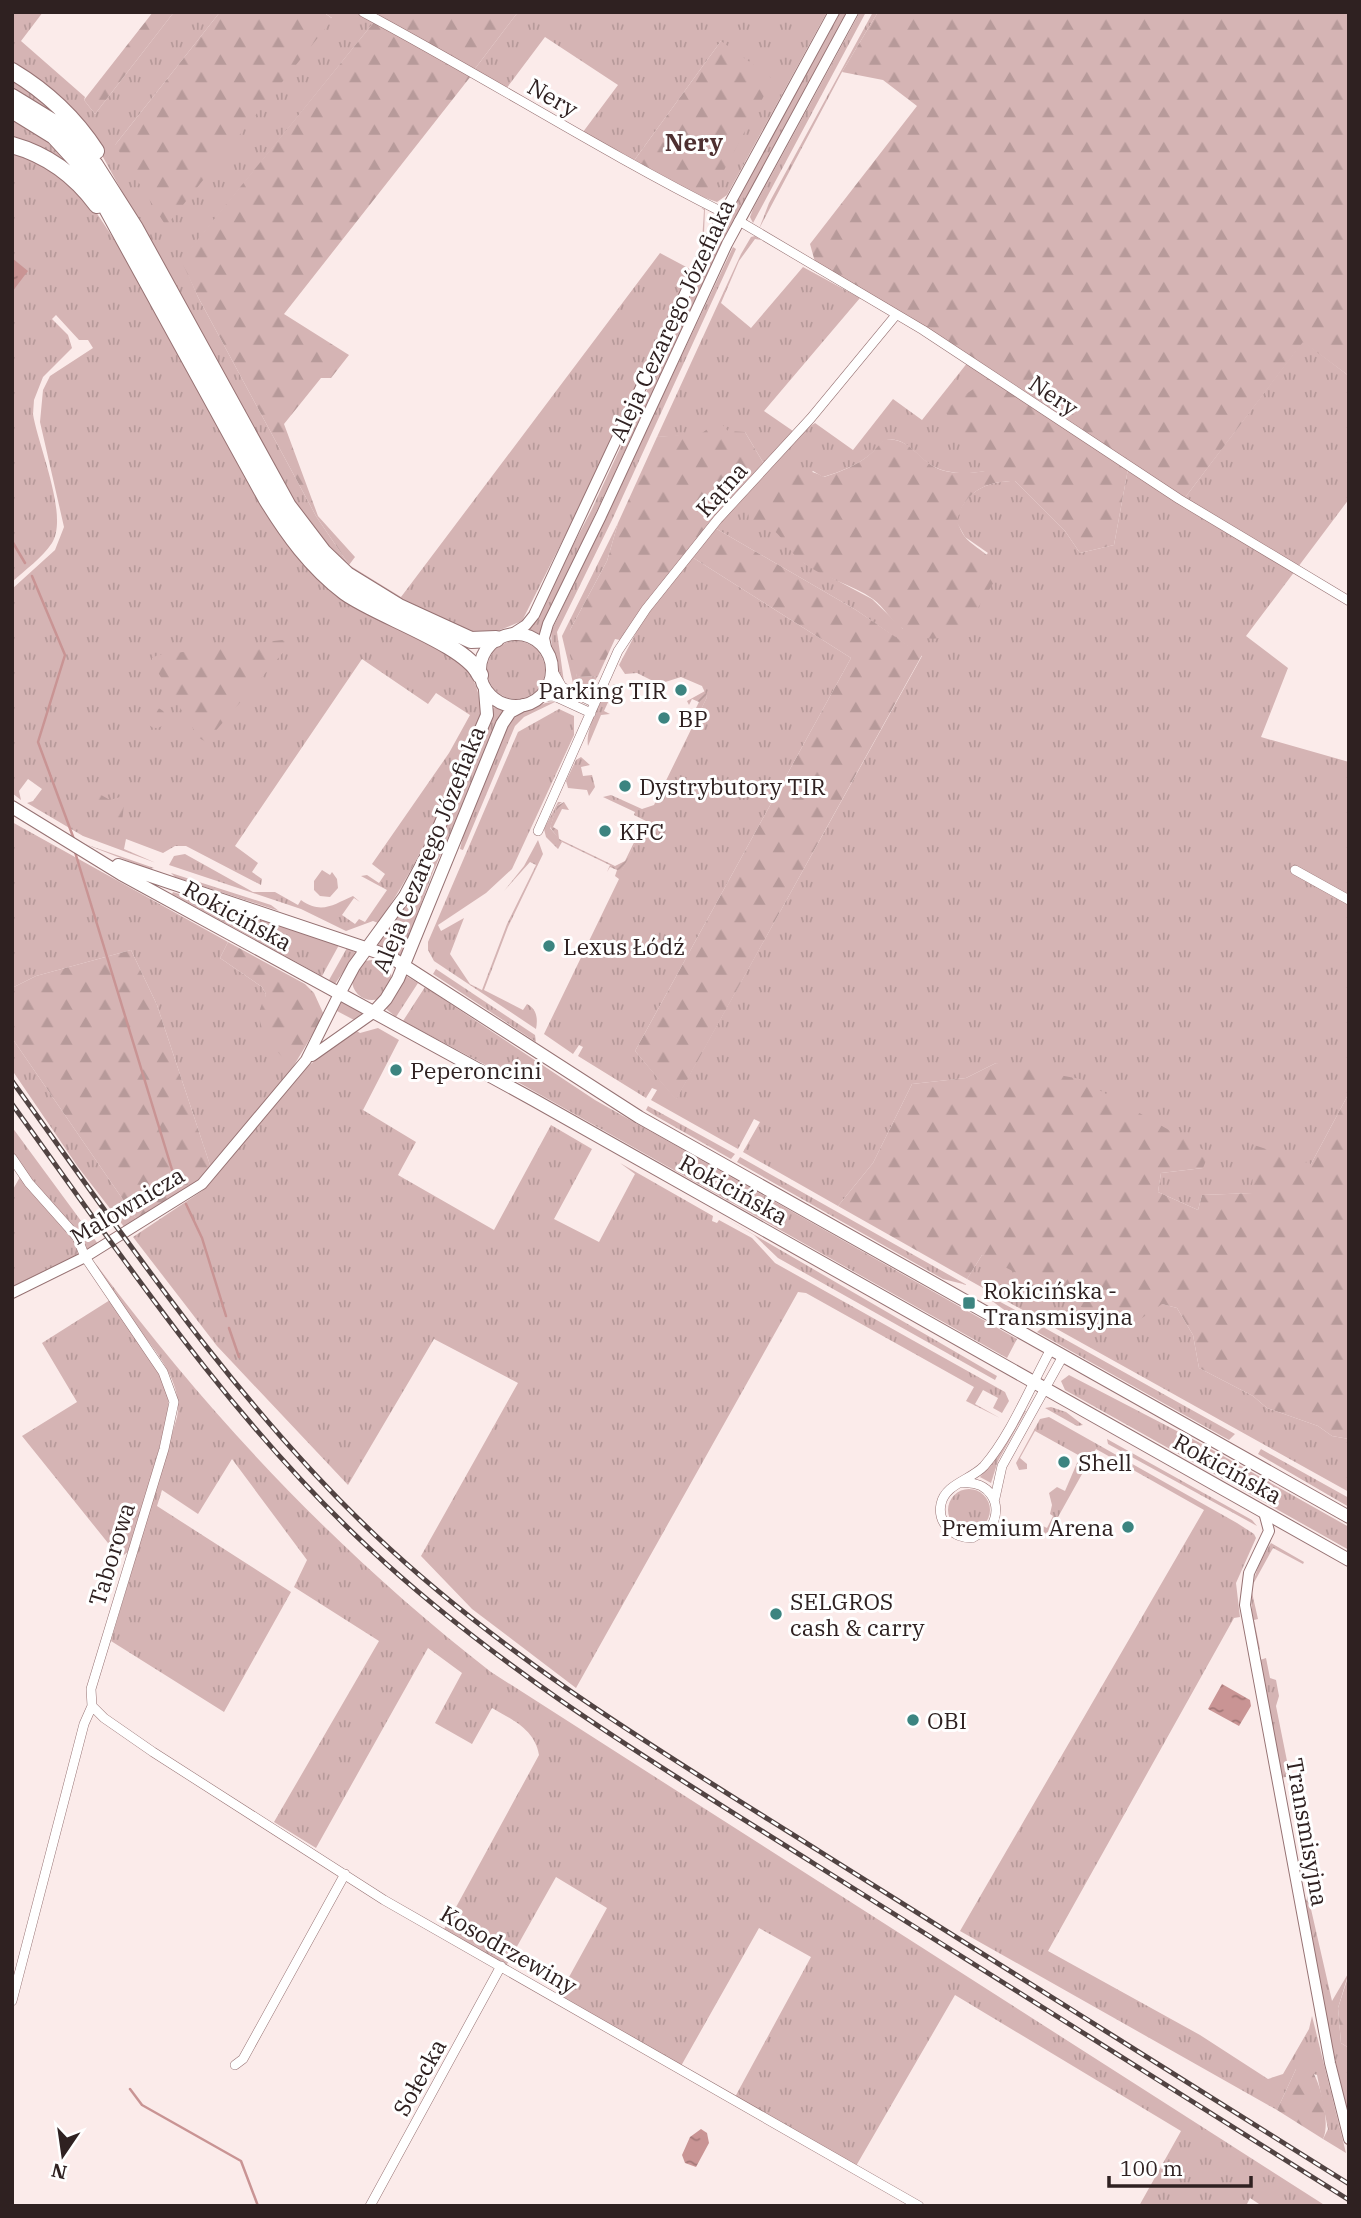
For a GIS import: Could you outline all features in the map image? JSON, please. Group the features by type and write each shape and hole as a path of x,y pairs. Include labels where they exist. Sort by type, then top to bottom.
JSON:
{"highway":[{"path":"12,71 51,97 80,128 112,177 135,228 288,506 311,539 346,575 399,607 471,640 496,639"},
{"path":"12,97 48,117 79,145 135,228"},
{"path":"12,110 45,129 75,157 106,204 266,498 307,557 356,600 464,654 482,682"},
{"path":"12,145 46,158 79,184 112,226 153,293"}],"main road":[{"path":"512,634 532,637 547,652 551,668 550,681 539,697 523,705 504,704 482,682 484,653 496,639 512,634"},
{"name":"Aleja Cezarego Józefiaka","path":"339,994 368,947 405,896 434,840 486,718 489,702 482,682"},
{"name":"Aleja Cezarego Józefiaka","path":"373,1013 390,993 404,965 504,720 510,712 523,705"},
{"name":"Rokicińska","path":"12,807 121,874 527,1096 1349,1560"},
{"name":"Rokicińska","path":"98,858 368,947 404,965 608,1098 1349,1517"}],"street":[{"name":"Nery","path":"363,12 630,164 724,213"},
{"name":"Aleja Cezarego Józefiaka","path":"512,634 526,625 534,615 724,213 834,12"},
{"name":"Aleja Cezarego Józefiaka","path":"547,652 544,638 548,624 739,221 853,12"},
{"name":"Nery","path":"739,221 896,315 1179,499 1349,600"},
{"name":"Kątna","path":"538,831 622,645 646,609 718,519 811,418 896,315"},
{"path":"551,668 562,687 596,703"},
{"path":"539,697 554,696 591,713"},
{"path":"1295,870 1349,900"},
{"name":"Malownicza","path":"12,1293 85,1257 196,1189 300,1067 319,1038 339,994"},
{"name":"Malownicza","path":"300,1067 373,1013"},
{"name":"Taborowa","path":"12,1158 29,1183 77,1237 85,1257 163,1372 174,1402 164,1449 91,1689 92,1706 12,2001"},
{"path":"1039,1385 990,1458 962,1483 949,1490 941,1505 943,1522 955,1535 972,1538 988,1530 996,1518 995,1500 1002,1466 1057,1352"},
{"path":"962,1483 982,1485 995,1500"},
{"path":"1264,1512 1268,1535 1294,1529"},
{"name":"Transmisyjna","path":"1268,1535 1249,1573 1245,1605 1330,2063 1349,2139"},
{"name":"Kosodrzewiny","path":"92,1706 104,1718 141,1744 384,1900 919,2206"},
{"path":"235,2065 243,2059 345,1874"},
{"name":"Sołecka","path":"370,2206 501,1966"}],"green space":[{"path":"12,12 43,12 21,41 85,97 84,100 95,114 174,12 220,12 115,145 332,18 323,12 356,12 374,22 182,260 198,297 316,516 349,565 401,597 660,253 690,269 702,242 704,210 701,208 705,209 704,233 707,234 580,506 522,621 490,634 478,635 400,600 339,560 298,511 87,128 47,85 12,62"},
{"path":"153,12 174,12 95,114 84,100"},
{"path":"220,12 323,12 333,19 166,226 115,145"},
{"path":"381,12 518,12 474,70 378,15"},
{"path":"518,12 827,12 727,195 717,202 694,194 721,41 633,162 583,132 618,85 545,37 506,89 474,70"},
{"path":"839,12 847,12 725,237 719,234"},
{"path":"860,12 866,12 753,223 750,217 753,209"},
{"path":"873,12 878,12 842,72 759,229 769,203"},
{"path":"878,12 1349,12 1349,376 1303,342 1184,499 815,262 810,244 917,106 883,80 842,72"},
{"path":"374,22 471,76 284,314 349,355 331,378 321,378 284,424 318,516 355,557 349,565 316,516 198,297 181,260"},
{"path":"721,41 773,79 716,185 694,194 633,162"},
{"path":"12,76 70,124 12,92"},
{"path":"12,116 45,136 89,187 12,140"},
{"path":"12,151 59,174 96,212 358,608 463,661 473,679 480,699 481,713 423,847 378,923 373,921 346,931 301,909 169,865 174,856 185,854 253,892 275,892 298,905 301,900 315,907 328,907 353,896 360,902 354,898 342,915 355,924 359,919 365,922 387,890 361,876 367,875 379,883 385,874 372,864 449,753 470,715 436,693 428,704 362,659 235,846 258,863 252,872 262,879 261,885 186,846 175,846 163,853 126,839 124,849 156,863 83,836 27,803 33,801 42,789 28,779 19,791 21,800 12,793 12,589 55,550 64,527 40,422 43,390 50,376 93,348 88,340 79,340 56,315 52,319 68,335 72,348 43,377 34,400 33,414 55,499 56,531 48,548 12,582"},
{"path":"755,236 761,240 755,239 739,261 721,303 751,328 803,267 860,298 764,411 793,431 764,464 745,432 657,437 741,254 751,237"},
{"path":"717,239 723,242 539,634 529,629 591,511"},
{"path":"733,247 736,249 612,520 557,632 564,682 554,657 552,630"},
{"path":"1303,341 1349,376 1349,499 1298,567 1184,499"},
{"path":"968,362 990,377 986,471 944,471 931,465 900,441 885,439 865,459 850,467 823,477 813,471 766,524 775,529 804,563 872,599 903,629 988,553 965,537 956,521 965,503 978,490 995,483 1015,481 1065,531 1080,553 1114,545 1128,469 1295,571 1246,636 1288,668 1261,737 1349,762 1349,1093 1311,1164 1252,1193 1202,1195 1198,1210 1158,1192 1161,1173 1203,1168 996,1063 966,1078 912,1084 873,1163 838,1206 743,1152 760,1122 754,1119 738,1149 651,1100 657,1090 652,1088 646,1098 578,1056 583,1047 579,1045 573,1054 544,1034 619,879 615,876 617,870 610,867 607,872 610,865 622,870 646,821 634,815 635,812 603,797 611,795 642,809 654,805 707,697 702,686 681,677 659,684 637,673 625,674 619,665 647,612 692,557 851,658 635,1051 676,1099 922,656 856,610 715,528 815,423 853,450 893,399 922,420"},
{"path":"990,377 1128,469 1114,545 1080,553 1065,531 1015,481 995,483 978,490 965,503 957,521 965,537 994,564 996,578 980,605 960,628 935,639 920,637 903,629 873,599 810,568 775,531 749,522 748,508 771,482 780,476 801,471 824,477 833,474 865,459 884,439 905,444 943,471 985,471 944,410"},
{"path":"719,421 728,431 745,432 764,464 643,606 620,640 615,639 598,676 577,677 567,641 570,630 607,561 618,523 657,437 702,433"},
{"path":"618,523 607,561 570,630 577,677 598,676 592,685 582,689 573,683 562,636"},
{"path":"715,528 856,610 922,655 676,1100 635,1051 851,658 692,557"},
{"path":"286,641 287,648 206,742 199,738 152,663 152,658 158,655"},
{"path":"510,641 522,641 537,649 545,664 545,676 537,691 522,699 510,699 495,691 487,676 487,664 495,649"},
{"path":"614,684 624,687 616,685 604,711 610,714 601,715 588,746 589,731 595,713"},
{"path":"705,691 707,697 696,720 695,710 699,702 692,699 689,705 687,701"},
{"path":"555,702 524,717 515,726 463,850 460,849 466,824 510,722 531,708"},
{"path":"494,707 504,711 433,872 408,939 387,929"},
{"path":"156,708 163,711 166,718 163,725 156,728 149,725 146,718 149,711"},
{"path":"559,709 574,716 574,735 512,869 486,893 438,925 441,931 464,918 450,954 470,984 482,990 507,924 536,865 530,862 504,891 524,866 538,840 543,854 508,927 484,990 523,1010 527,1004 530,1006 536,1015 536,1029 434,961 428,950 428,942 518,732"},
{"path":"581,757 590,765 581,767 583,776 592,775 595,787 589,796 587,790 568,788 566,781 576,760"},
{"path":"87,787 110,800 120,797 124,804 122,822 102,808"},
{"path":"558,802 562,802 557,806 550,828 562,842 558,849 546,837 544,829"},
{"path":"564,802 569,810 562,809 553,827 558,830 559,839 615,866 625,861 641,828 637,821 646,821 622,871 560,841 550,827 557,806"},
{"path":"12,822 228,942 220,958 262,987 293,1067 211,1168 157,1005 131,950 36,976 12,988"},
{"path":"82,843 154,868 149,869"},
{"path":"322,870 330,875 332,872 337,879 338,888 330,897 320,896 314,890 314,881"},
{"path":"171,873 271,905 279,911 175,877"},
{"path":"173,892 339,945 322,976 172,894"},
{"path":"382,936 405,948 401,957 376,946"},
{"path":"228,942 305,984 314,993 324,1015 293,1067 277,1051 263,1030 259,1012 266,994 262,987 220,958"},
{"path":"347,948 356,953 335,984 329,980"},
{"path":"131,950 157,1005 211,1168 199,1181 137,1220 12,1038 12,988 36,976"},
{"path":"372,960 380,961 386,966 391,972 391,988 386,994 380,999 372,1000 364,999 358,994 353,988 352,980 353,972 358,966 364,961"},
{"path":"436,969 535,1035 536,1042 433,974"},
{"path":"406,976 418,983 396,1017 385,1008"},
{"path":"425,987 595,1100 1017,1339 1007,1358 523,1085 403,1021"},
{"path":"342,1001 363,1013 354,1020 337,1011"},
{"path":"378,1028 399,1040 363,1110 416,1142 398,1175 494,1230 551,1125 592,1149 554,1219 599,1242 635,1174 620,1163 713,1216 712,1221 717,1223 719,1220 752,1238 775,1263 1005,1392 1009,1401 1002,1413 993,1408 998,1398 983,1390 975,1404 1000,1418 966,1401 974,1387 806,1293 798,1292 576,1688 472,1609 421,1556 518,1383 434,1339 348,1485 217,1346 133,1237 202,1191 308,1066 355,1030 360,1033"},
{"path":"12,1038 137,1220 125,1228 78,1167 12,1070"},
{"path":"996,1063 1080,1079 1209,1153 1203,1168 1161,1173 1158,1192 1198,1210 1202,1195 1252,1193 1254,1145 1311,1164 1349,1093 1349,1439 1332,1436 1318,1426 1267,1408 1253,1396 1199,1368 1193,1335 1177,1308 1162,1304 1125,1330 982,1255 967,1279 838,1206 873,1163 912,1084 966,1078"},
{"path":"648,1106 735,1154 731,1159 646,1110"},
{"path":"12,1127 98,1244 87,1250 82,1238 21,1167 12,1152"},
{"path":"740,1157 967,1285 943,1279 737,1162"},
{"path":"20,1177 69,1230 81,1253 12,1289 12,1191"},
{"path":"722,1216 997,1376 995,1380 778,1258 754,1235"},
{"path":"982,1255 1177,1308 1193,1335 1199,1368 1253,1396 1267,1408 1318,1426 1332,1436 1349,1439 1349,1492 967,1279"},
{"path":"96,1264 185,1376 279,1481 381,1580 491,1672 1326,2206 1262,2206 1250,2198 1246,2206 1139,2206 1181,2131 955,1995 856,2166 735,2097 811,1957 759,1928 681,2066 558,1997 607,1908 556,1877 506,1966 443,1931 539,1755 528,1732 492,1708 472,1744 435,1723 462,1673 428,1648 316,1848 274,1822 379,1641 294,1587 307,1560 232,1459 198,1514 162,1490 157,1506 291,1592 224,1712 111,1641 177,1417 177,1397 171,1377 160,1358 104,1282"},
{"path":"993,1298 1028,1317 1025,1325 992,1301"},
{"path":"110,1300 152,1358 166,1389 169,1406 167,1422 129,1551 124,1555 112,1548 22,1436 77,1402 42,1343"},
{"path":"1043,1327 1235,1434 1229,1440 1037,1332"},
{"path":"1069,1375 1200,1443 1349,1527 1349,1550 1065,1390 1061,1381"},
{"path":"1051,1407 1066,1412 1083,1425 1077,1426 1045,1408"},
{"path":"1023,1409 1026,1411 998,1461 991,1483 980,1477 996,1458"},
{"path":"1049,1417 1237,1523 1256,1538 1236,1583 1240,1617 1234,1618 1048,1951 1200,2035 1268,2079 1283,2074 1309,2029 1312,2016 1346,2153 1323,2139 1328,2129 1317,2075 1296,2069 1277,2110 960,1931 1204,1510 1096,1449 1048,1535 1043,1532 1043,1526 1047,1528 1053,1516 1050,1514 1052,1505 1049,1493 1057,1487 1065,1491 1080,1456 1035,1431 1020,1458 1027,1464 1027,1469 1019,1470 1016,1463 1040,1419"},
{"path":"1107,1439 1252,1520 1257,1526 1108,1444"},
{"path":"1261,1449 1349,1498 1349,1507 1258,1454"},
{"path":"969,1489 984,1495 990,1510 984,1525 969,1531 954,1525 948,1510 954,1495"},
{"path":"1271,1543 1304,1562 1303,1564 1273,1548 1253,1584"},
{"path":"1252,1593 1258,1619 1254,1620 1260,1649 1258,1652 1253,1621"},
{"path":"1266,1658 1270,1678 1276,1680 1279,1696 1276,1706 1290,1776 1281,1778 1260,1660"},
{"path":"1308,1896 1332,2001 1349,1972 1338,2008 1341,2043 1349,2048 1349,2120 1325,2015 1305,1904"},
{"path":"1349,1974 1349,2048 1341,2043 1338,2008"},
{"path":"1309,2066 1323,2101 1326,2123 1323,2139 1277,2110 1296,2069"}],"water":[{"path":"12,258 28,271 12,292"},
{"path":"1222,1684 1250,1700 1251,1706 1239,1726 1208,1709"},
{"path":"701,2129 707,2133 709,2143 696,2167 685,2163 682,2155 690,2137"}],"waterway":[{"path":"12,541 25,563"},
{"path":"32,576 65,655 38,742 75,842"},
{"path":"75,852 177,1186"},
{"path":"186,1204 202,1238 226,1316"},
{"path":"229,1328 239,1357"},
{"path":"130,2089 142,2105 241,2161 258,2206"}],"railway":[{"path":"12,1081 140,1259 228,1374 324,1484 426,1581 533,1665 646,1742 1349,2184"},
{"path":"12,1104 137,1278 224,1392 319,1499 421,1594 528,1677 640,1754 1349,2200"}],"place":[{"name":"Parking TIR","path":"681,690"},
{"name":"BP","path":"664,718"},
{"name":"Dystrybutory TIR","path":"625,786"},
{"name":"KFC","path":"605,831"},
{"name":"Lexus Łódź","path":"549,946"},
{"name":"Peperoncini","path":"396,1070"},
{"name":"Rokicińska - Transmisyjna","path":"969,1303"},
{"name":"Shell","path":"1064,1462"},
{"name":"Premium Arena","path":"1128,1527"},
{"name":"SELGROS cash & carry","path":"776,1614"},
{"name":"OBI","path":"913,1720"}],"district":[{"name":"Nery","path":"694,142"}]}
